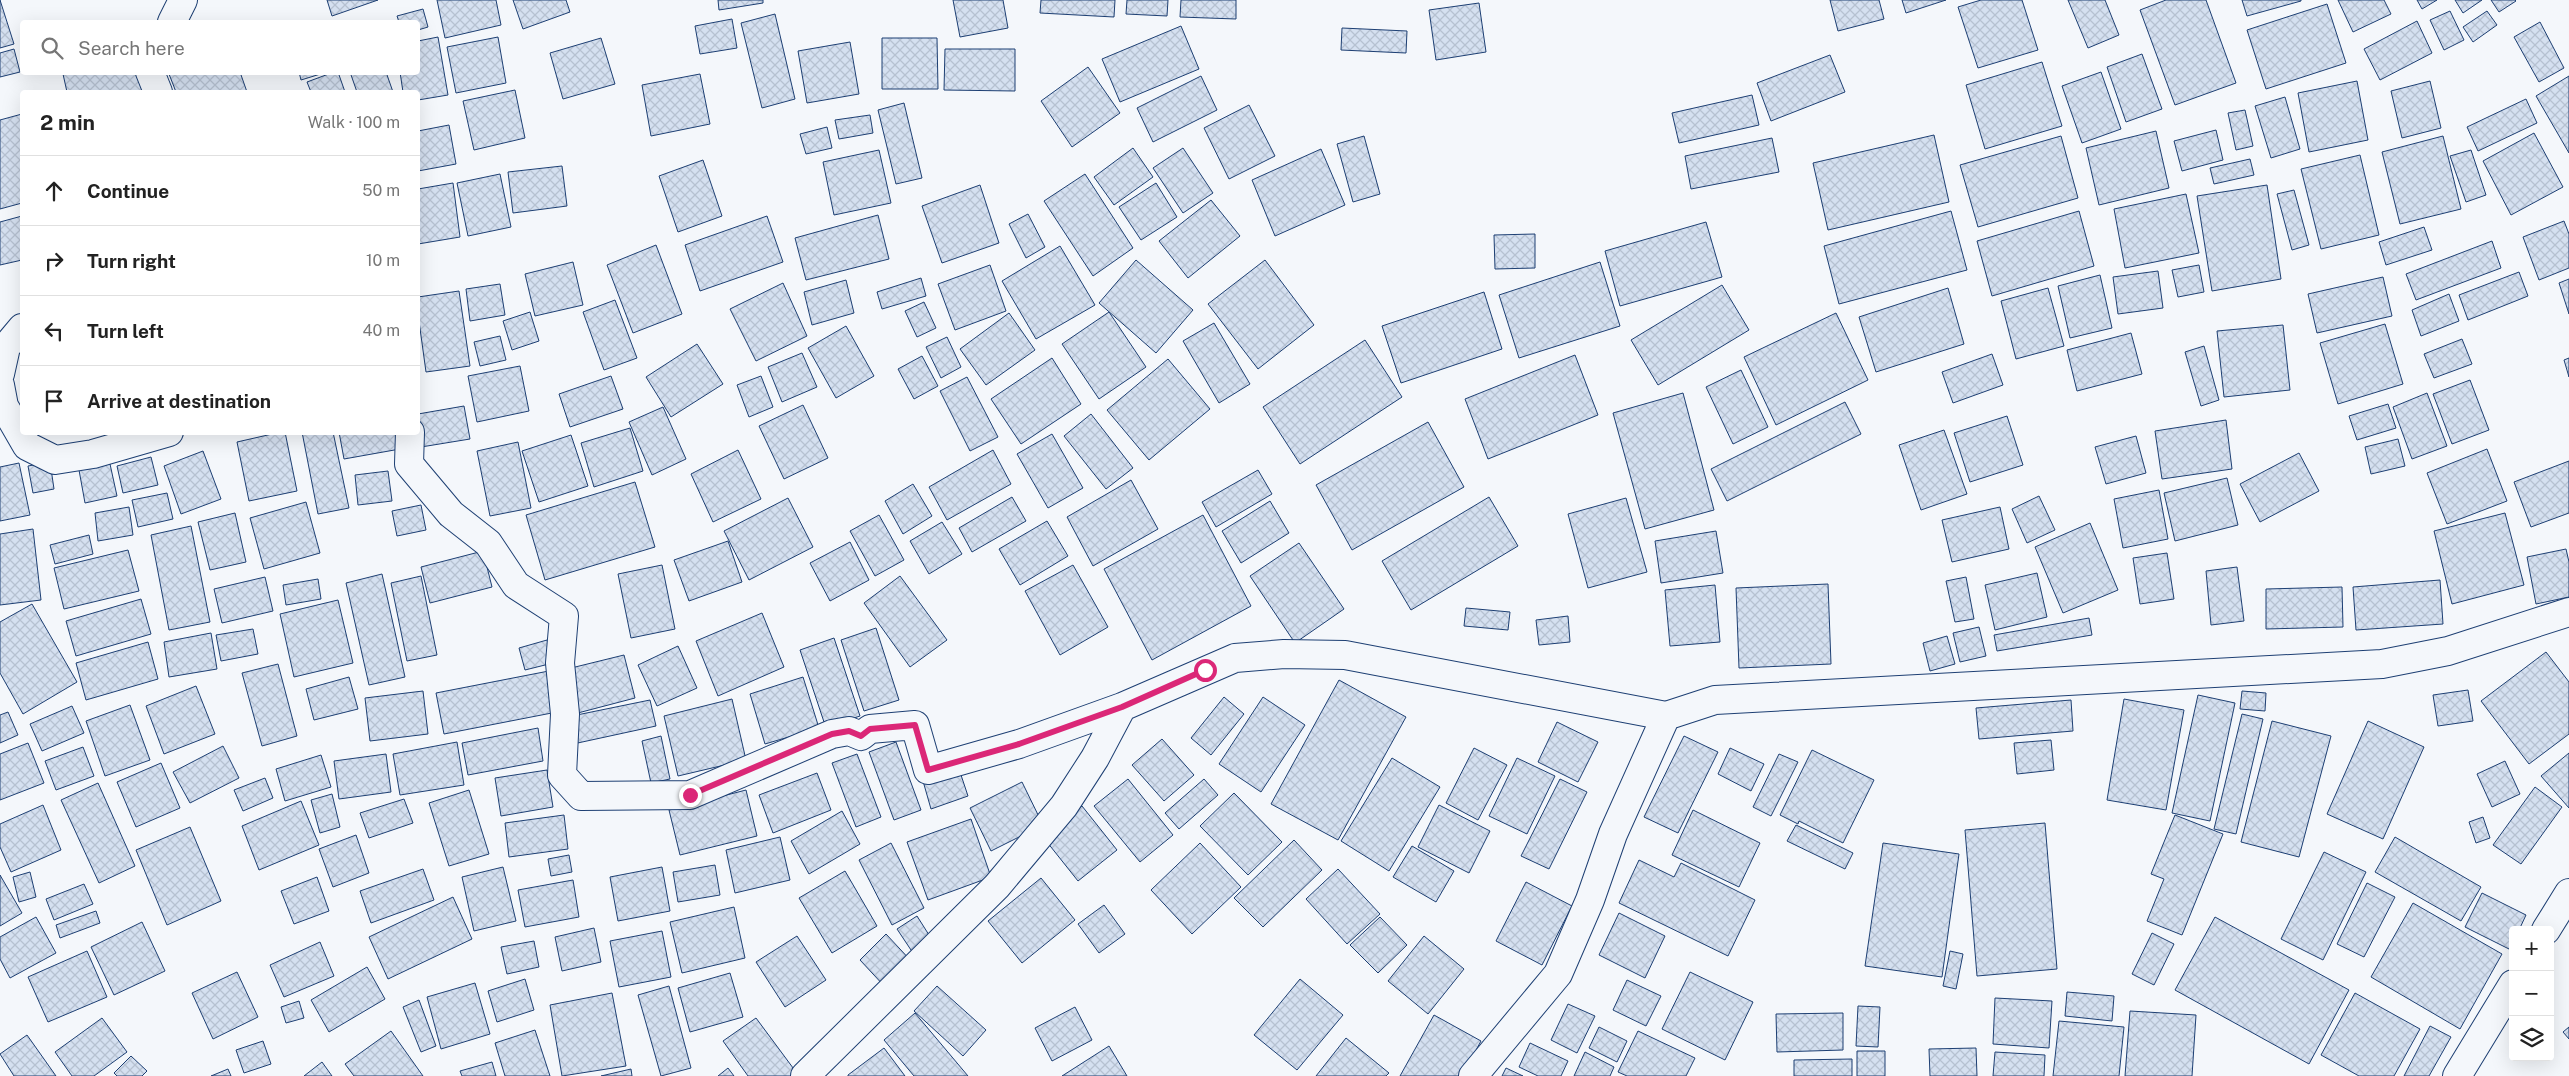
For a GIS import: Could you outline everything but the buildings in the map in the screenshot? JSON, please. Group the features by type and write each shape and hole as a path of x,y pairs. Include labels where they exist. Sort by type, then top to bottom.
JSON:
{"street":[{"path":"173,20 183,0"},
{"path":"151,75 157,90"},
{"path":"0,374 6,348 20,330"},
{"path":"0,385 4,406 20,434"},
{"path":"21,435 27,446 55,460 93,454 159,435"},
{"path":"410,435 409,464 451,514 488,543 516,585 564,616 560,663 566,714 562,775 581,796 690,795 832,734 849,731 861,736 870,729 915,725 928,770 1019,744 1122,707 1235,658 1284,654 1345,655 1666,716 1714,700 2382,664 2448,651 2569,612"},
{"path":"805,1076 997,886 1064,806 1095,758 1122,707"},
{"path":"1473,1076 1558,974 1590,900 1613,834 1666,716"},
{"path":"2548,926 2569,893"},
{"path":"2457,1076 2509,991"}],"route":[{"path":"690,795 832,734 849,731 861,736 870,729 915,725 928,770 1019,744 1122,707 1205,670"}]}
